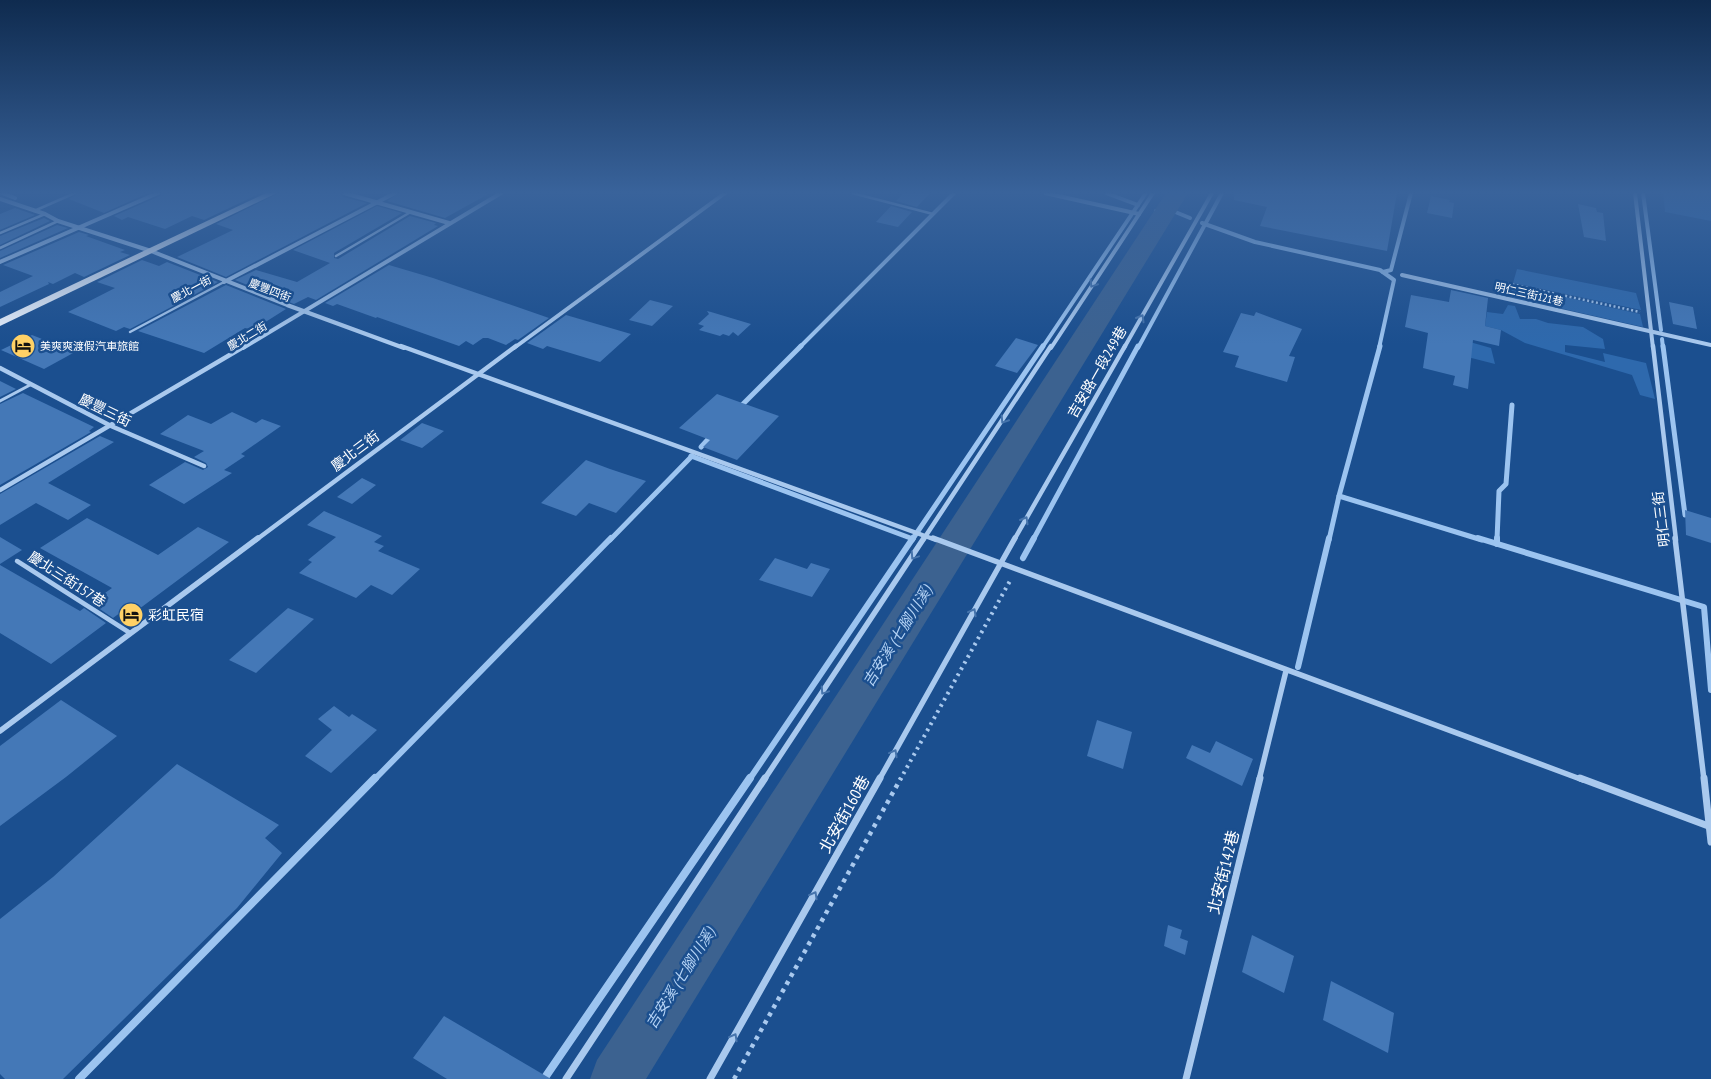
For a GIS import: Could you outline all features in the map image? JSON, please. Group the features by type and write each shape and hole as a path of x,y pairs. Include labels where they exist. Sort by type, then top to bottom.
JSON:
{"main road":[{"path":"0,323 166,243"}],"street":[{"path":"0,262 43,243"},
{"name":"慶豐四街","path":"126,243 304,312 479,373 1001,563 1286,671 1710,827"},
{"name":"慶北一街","path":"224,282 298,243"},
{"name":"慶北二街","path":"0,490 304,312 416,243"},
{"name":"慶北三街","path":"0,731 479,373 656,243"},
{"path":"566,1079 927,537 1120,243"},
{"name":"吉安路一段249巷","path":"1001,563 1183,243"},
{"name":"明仁三街","path":"1641,243 1711,842"},
{"name":"明仁三街121巷","path":"1402,275 1711,344"},
{"name":"慶豐三街","path":"0,368 30,386 111,426 204,466"},
{"name":"北安街160巷","path":"710,1079 1001,563"},
{"name":"北安街142巷","path":"1186,1079 1286,671"}],"lane":[{"path":"336,256 357,243"},
{"name":"慶北一街","path":"130,332 224,282"},
{"path":"0,401 30,386"},
{"name":"慶北三街157巷","path":"17,561 130,633"}],"path":[{"path":"1505,298 1506,283 1650,314"},
{"path":"734,1079 1011,580"}],"shaded area":[{"path":"1517,269 1636,293 1641,310 1513,283"},
{"path":"1512,285 1640,314 1643,327 1511,297"},
{"path":"1508,305 1515,306 1520,319 1536,319 1548,323 1583,327 1603,339 1605,349 1565,345 1565,352 1605,362 1603,353 1646,363 1655,399 1640,395 1632,375 1525,343 1501,330 1485,326 1487,312 1503,314"},
{"path":"1445,335 1491,348 1495,364 1440,350"}],"building":[{"path":"17,243 33,243 0,258 0,251"},
{"path":"53,243 106,243 125,250 120,252 130,255 84,277 75,273 53,284 48,282 49,284 0,307 0,292 33,276 3,265"},
{"path":"205,243 290,243 226,277 177,257"},
{"path":"306,243 350,243 334,253 334,258 338,259 364,243 409,243 316,300 308,297 294,304 235,280 256,270 297,282 330,263 293,250"},
{"path":"1348,243 1388,243 1387,251"},
{"path":"142,260 159,266 167,262 218,282 130,329 124,327 116,331 68,312 115,288 97,282"},
{"path":"389,265 549,318 518,340 515,339 506,345 483,338 473,345 466,341 459,346 337,304 333,306 325,303"},
{"path":"226,285 286,309 253,330 245,328 204,353 138,331"},
{"path":"1451,290 1488,298 1485,326 1501,330 1499,346 1473,340 1468,389 1453,385 1455,376 1423,368 1428,333 1405,327 1411,295 1449,302"},
{"path":"650,300 673,306 652,326 629,320"},
{"path":"1669,302 1693,307 1697,329 1673,324"},
{"path":"707,311 751,324 738,336 733,332 729,336 723,334 720,336 699,330 704,326 698,324 709,314"},
{"path":"1256,312 1302,329 1289,356 1295,357 1287,382 1235,367 1239,356 1223,352 1241,313 1254,316"},
{"path":"566,315 631,334 600,362 547,346 543,349 527,343"},
{"path":"32,335 75,352 44,369 1,350"},
{"path":"1016,338 1038,345 1017,373 995,366"},
{"path":"0,381 16,389 0,397"},
{"path":"23,393 94,427 89,431 91,432 0,485 0,404"},
{"path":"717,394 779,416 737,460 703,447 710,440 679,428"},
{"path":"232,412 256,423 262,419 281,426 241,454 245,456 224,470 232,473 184,504 149,485 185,462 203,470 208,467 206,463 194,457 204,451 160,434 188,415 211,424"},
{"path":"422,423 444,431 422,448 400,440"},
{"path":"100,436 114,442 48,483 91,505 68,520 36,503 0,525 0,494"},
{"path":"586,460 646,481 616,513 589,503 576,516 541,503"},
{"path":"362,478 376,485 352,504 337,497"},
{"path":"1685,510 1711,518 1711,543 1686,535"},
{"path":"324,511 382,536 374,542 384,546 378,551 420,569 392,595 371,585 356,598 299,573 312,562 308,560 336,537 307,525"},
{"path":"87,518 158,555 198,527 229,542 135,612 128,607 113,618 91,603 112,588 40,548"},
{"path":"0,537 22,550 0,564"},
{"path":"775,558 807,569 811,563 830,569 812,597 759,580"},
{"path":"0,565 80,611 84,608 106,623 51,664 0,633"},
{"path":"288,608 314,619 256,673 229,660"},
{"path":"61,700 117,736 0,826 0,746"},
{"path":"334,706 349,717 352,714 377,730 331,773 305,756 332,730 318,719"},
{"path":"1097,720 1132,732 1123,769 1087,756"},
{"path":"1216,741 1253,759 1242,786 1186,758 1192,745 1210,753"},
{"path":"177,764 279,825 265,838 282,853 237,908 63,1079 5,1079 0,1074 0,919 53,877"},
{"path":"1168,925 1182,930 1180,938 1188,941 1185,955 1164,946"},
{"path":"1252,935 1294,956 1284,993 1242,972"},
{"path":"1331,981 1394,1013 1388,1053 1323,1020"},
{"path":"444,1016 551,1079 447,1079 413,1058"}],"waterway":[{"path":"740,407 904,243"},
{"path":"1042,348 1112,243"},
{"name":"吉安溪 (七腳川溪)","path":"616,1079 1145,243"},
{"path":"1138,348 1195,243"},
{"path":"1261,243 1380,270 1394,280 1379,348"},
{"path":"1383,272 1391,270 1398,243"},
{"path":"1650,243 1661,330"},
{"path":"1662,339 1663,348"},
{"path":"913,539 1043,346"},
{"path":"1033,540 1138,346"},
{"path":"1339,496 1380,346"},
{"path":"1663,346 1685,515"},
{"path":"1497,540 1499,491 1506,484 1512,405"},
{"path":"701,447 712,435"},
{"path":"610,540 692,456"},
{"path":"692,456 912,539"},
{"path":"1329,540 1339,496"},
{"path":"1339,496 1482,540"},
{"path":"374,780 611,538"},
{"path":"1023,558 1034,538"},
{"path":"1298,667 1329,538"},
{"path":"1478,538 1497,544"},
{"path":"749,780 912,539"},
{"path":"1497,544 1704,607 1711,690"},
{"path":"79,1079 375,778"},
{"path":"544,1079 750,778"}],"place":[{"name":"美爽爽渡假汽車旅館","path":"23,346"},
{"name":"彩虹民宿","path":"131,615"}]}
